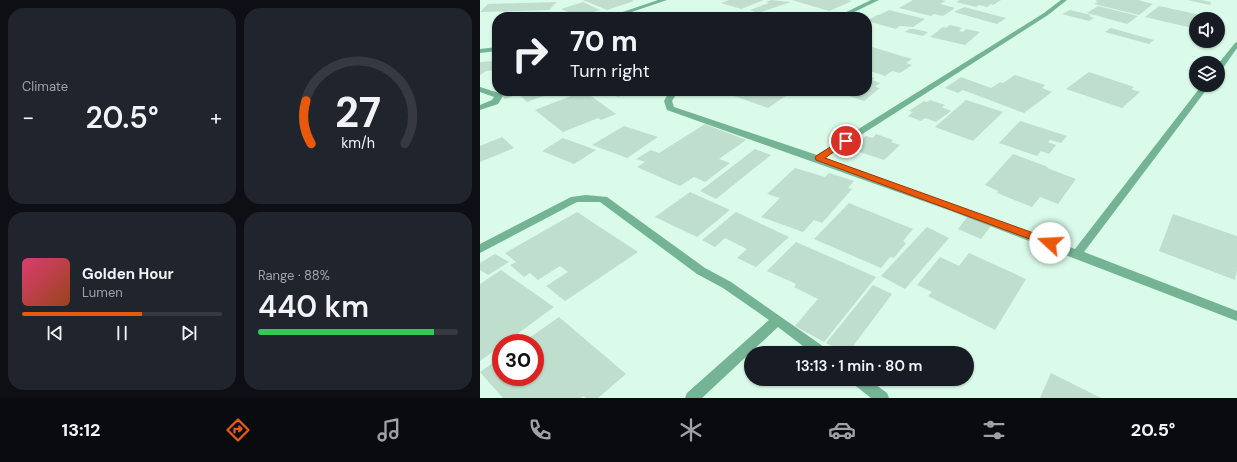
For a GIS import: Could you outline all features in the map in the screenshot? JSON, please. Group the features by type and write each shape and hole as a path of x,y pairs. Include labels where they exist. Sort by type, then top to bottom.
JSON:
{"street":[{"path":"627,12 664,0"},
{"path":"850,12 876,0"},
{"path":"819,158 1046,14 1064,0"},
{"path":"1225,60 1237,44"},
{"path":"480,50 492,49"},
{"path":"480,89 492,93"},
{"path":"1078,253 1201,92"},
{"path":"480,108 495,102 499,96"},
{"path":"671,96 668,101 670,108 819,158 1078,253 1237,316"},
{"path":"480,249 575,199 603,199 701,271 727,285 813,346"},
{"path":"692,398 778,320"},
{"path":"866,386 882,398"}],"building":[{"path":"583,0 632,0 634,1 607,10"},
{"path":"729,0 764,0 741,9 721,3"},
{"path":"771,0 791,2 761,12 750,10 769,3 766,2"},
{"path":"792,0 847,0 852,1 829,11"},
{"path":"913,0 942,0 946,1 940,4 955,8 943,16 934,14 931,16 899,8"},
{"path":"960,0 1001,0 987,7 979,5 976,7 956,2"},
{"path":"1138,0 1153,4 1139,15 1094,4 1098,2 1095,1"},
{"path":"1187,0 1201,0 1211,2 1210,5"},
{"path":"557,2 549,10 480,12 488,4"},
{"path":"583,2 600,10 594,12 568,12 561,9"},
{"path":"1098,6 1138,16 1127,24 1087,13"},
{"path":"1159,6 1189,13 1189,26 1188,27 1145,17"},
{"path":"964,7 1006,18 997,24 954,12"},
{"path":"889,10 925,19 913,27 900,26 896,29 872,22 872,18"},
{"path":"1070,10 1091,15 1089,16 1094,18 1089,21 1062,14"},
{"path":"950,25 962,28 959,31 963,32 966,29 980,32 965,45 930,37 943,27 946,28"},
{"path":"1111,28 1154,40 1149,44 1105,32"},
{"path":"909,29 928,32 923,36 905,32"},
{"path":"872,47 912,59 906,63 912,65 900,73 892,71 885,76 872,72"},
{"path":"492,61 492,70 486,71 480,75 480,62"},
{"path":"1089,72 1134,87 1131,89 1140,92 1122,108 1066,89"},
{"path":"1015,75 1045,85 1042,88 1052,92 1024,113 963,90 958,93 945,88 961,77 991,88 1000,82 1003,83"},
{"path":"872,80 880,83 875,87 880,88 872,94"},
{"path":"502,96 513,96 505,99"},
{"path":"521,96 544,96 527,102"},
{"path":"571,96 591,96 616,114 601,120 598,118 563,132 535,110"},
{"path":"734,96 786,96 768,108"},
{"path":"849,96 870,96 864,101"},
{"path":"930,100 945,105 942,107 951,111 936,122 925,118 921,121 908,116 913,112 909,111 924,101 927,102"},
{"path":"966,100 1003,112 973,141 935,127"},
{"path":"1020,121 1067,136 1061,143 1050,140 1048,142 1056,145 1049,154 1041,151 1037,156 999,143"},
{"path":"705,124 746,140 719,159 730,163 705,182 694,177 680,186 637,167 645,162 636,159 651,150 659,153"},
{"path":"624,126 658,137 627,158 592,145"},
{"path":"876,134 893,140 891,142 900,145 884,160 851,149 866,136 873,138"},
{"path":"502,137 514,148 480,162 480,146"},
{"path":"563,138 596,150 574,164 542,151"},
{"path":"755,149 771,155 716,199 700,191"},
{"path":"1013,154 1076,179 1058,204 1040,197 1032,207 997,193 998,191 985,185"},
{"path":"795,168 825,177 829,173 854,181 848,188 852,189 822,223 814,220 803,232 761,217 780,198 767,194"},
{"path":"690,192 730,210 697,237 655,217"},
{"path":"849,203 913,229 903,241 906,243 894,258 890,257 881,268 814,239"},
{"path":"577,212 638,252 565,301 546,286 568,272 560,266 538,280 530,273 524,277 510,265 516,262 505,253"},
{"path":"736,212 789,237 756,267 737,258 747,249 725,238 715,247 702,240"},
{"path":"1173,214 1237,236 1237,270 1235,280 1159,251"},
{"path":"968,216 991,226 981,239 958,229"},
{"path":"927,227 949,238 905,289 881,276"},
{"path":"796,242 876,277 824,342 795,326 818,299 794,287 796,284 767,271"},
{"path":"969,253 1026,279 995,330 928,296 932,292 917,285 940,257 959,266"},
{"path":"495,254 509,262 488,275 480,270 480,263"},
{"path":"501,270 554,307 517,334 492,334 492,352 480,361 480,284"},
{"path":"873,285 892,294 853,346 831,346 826,343"},
{"path":"559,317 626,374 598,398 586,398 583,396 581,398 503,398 492,386 544,386 544,334 535,334"},
{"path":"492,363 492,386 480,372"},
{"path":"1051,373 1101,398 1040,398"}],"route":[{"path":"846,141 819,158 1050,243"}]}
